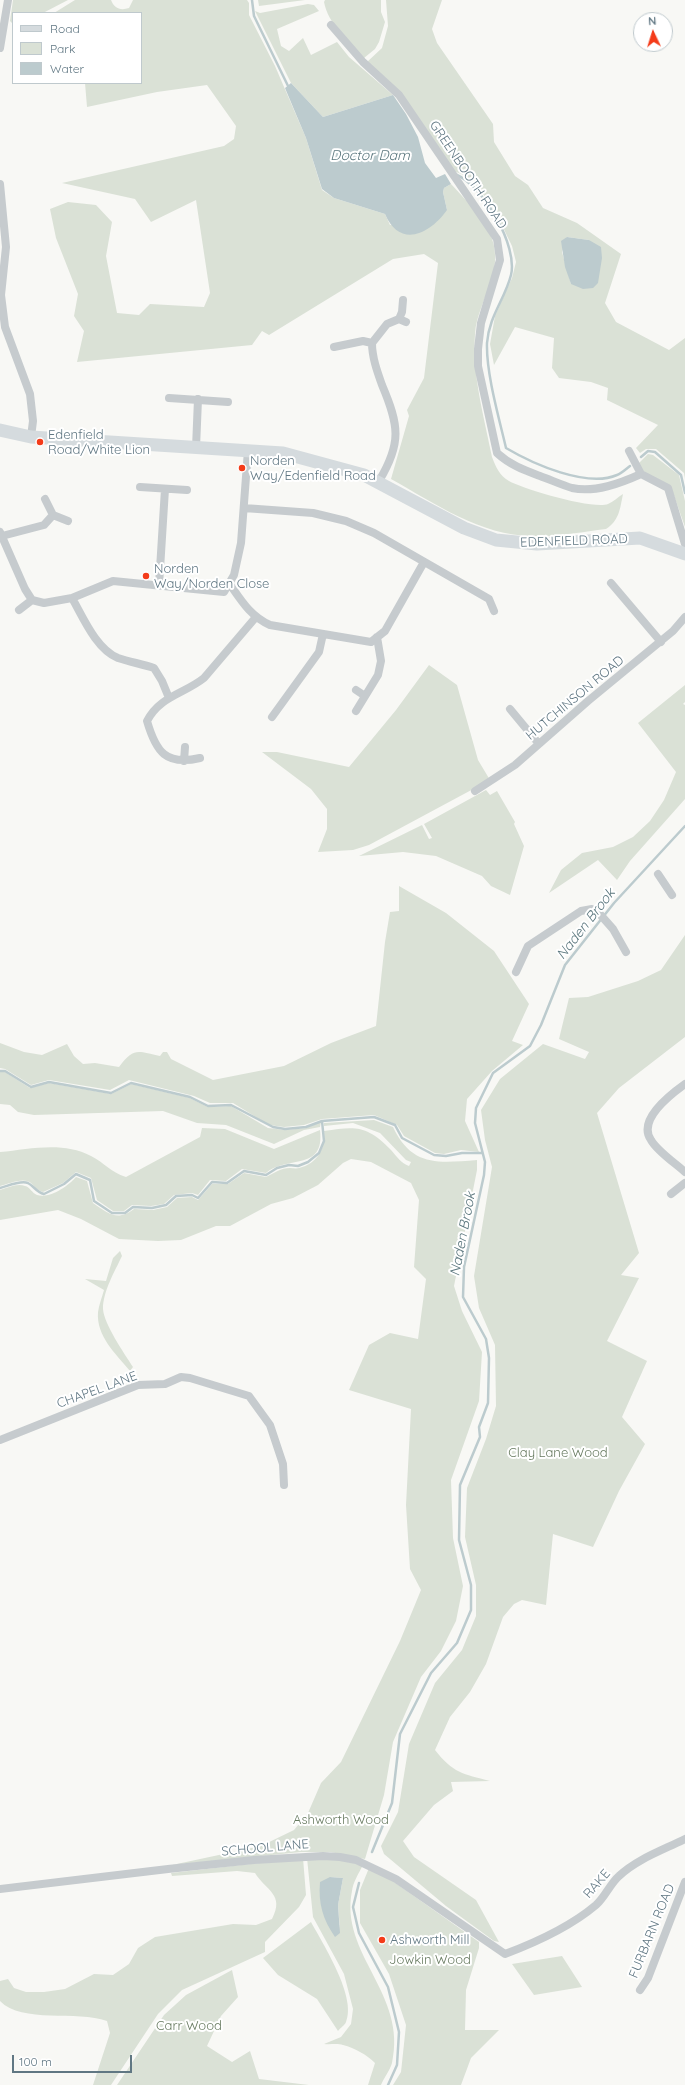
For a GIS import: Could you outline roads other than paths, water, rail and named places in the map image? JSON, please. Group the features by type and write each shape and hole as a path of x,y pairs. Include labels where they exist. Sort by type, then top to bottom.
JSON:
{"main road":[{"name":"EDENFIELD ROAD","path":"0,430 31,437 283,453 352,470 379,482 464,528 496,540 537,544 640,538 684,550"}],"street":[{"path":"0,48 8,0"},
{"name":"GREENBOOTH ROAD","path":"331,25 363,62 399,95 497,239 500,260 481,323 478,349 478,366 497,453 505,460 523,470 573,488 599,488 620,483 641,474"},
{"path":"0,184 6,247 1,295 3,314 5,327 30,394 33,421 31,437"},
{"path":"379,482 394,452 396,432 394,418 373,358 372,343 387,324 402,321 403,300"},
{"path":"334,348 363,341 372,343"},
{"path":"169,398 228,402"},
{"path":"196,448 198,400"},
{"path":"53,515 44,525 1,534 25,589 32,600 44,603 72,598 113,581 224,592 234,576 241,543 248,450"},
{"path":"629,451 641,474 668,488 684,550"},
{"path":"140,487 186,490"},
{"path":"159,585 165,489"},
{"path":"45,499 53,515 68,521"},
{"path":"244,508 313,513 346,520 374,533 490,599 494,611"},
{"path":"229,583 251,613 270,625 371,642 385,631 424,562"},
{"path":"611,583 661,642"},
{"path":"72,598 85,624 102,645 117,657 154,668 162,681 169,698"},
{"path":"19,610 32,600"},
{"path":"200,758 174,761 162,754 150,733 147,720 153,710 169,698 195,685 204,678 256,617"},
{"name":"HUTCHINSON ROAD","path":"475,791 515,765 588,701 661,642 685,617"},
{"path":"274,711 319,652 322,634"},
{"path":"356,711 378,675 381,661 377,637"},
{"path":"356,690 365,696"},
{"path":"510,709 539,744"},
{"path":"184,761 185,747"},
{"path":"658,874 672,895"},
{"path":"516,972 528,946 581,911 595,911 605,919 626,952"},
{"path":"685,1084 668,1096 649,1120 648,1125 650,1140 685,1172"},
{"path":"671,1194 685,1183"},
{"name":"CHAPEL LANE","path":"0,1440 138,1385 165,1384 182,1377 190,1378 249,1396 270,1425 283,1464 284,1485"},
{"name":"RAKE","path":"505,1954 572,1922 597,1904 618,1876 652,1854 685,1838"},
{"name":"SCHOOL LANE","path":"0,1890 254,1860 317,1856 340,1857 356,1860 396,1878 505,1954"},
{"name":"FURBARN ROAD","path":"640,1990 648,1978 685,1882"}],"water":[{"name":"Doctor Dam","path":"291,83 323,117 393,95 406,114 418,137 425,163 436,178 445,174 451,184 444,188 443,192 447,210 432,226 424,231 415,234 407,234 399,232 391,225 385,214 334,198 322,189 306,138 285,88"},
{"path":"567,237 589,240 601,247 602,258 598,283 593,288 583,289 571,284 565,267 561,241"},
{"path":"330,1877 343,1878 338,1905 340,1933 335,1937 324,1918 320,1897 320,1882"}],"waterway":[{"path":"252,0 254,16 289,88"},
{"path":"457,175 478,192 488,204 504,234 512,263 511,275 491,324 487,343 487,355 491,381 506,448 545,467 591,479 605,478 619,474 630,466"},
{"path":"641,457 648,451 655,452 681,475 685,493"},
{"name":"Naden Brook","path":"372,1852 392,1803 400,1734 431,1673 457,1643 471,1610 471,1585 459,1540 460,1485 480,1437 479,1427 488,1403 489,1358 486,1339 463,1297 464,1267 484,1175 485,1162 475,1123 476,1108 493,1073 530,1046 541,1025 565,965 614,903 685,826"},
{"path":"0,1071 5,1071 31,1087 49,1082 111,1093 131,1083 190,1097 208,1106 231,1105 273,1127 285,1129 306,1127 322,1121 374,1117 395,1125 402,1138 434,1155 446,1156 462,1153 481,1153"},
{"path":"0,1188 25,1182 44,1194 64,1184 76,1174 90,1180 94,1201 112,1213 125,1213 133,1207 152,1208 166,1205 176,1196 192,1195 198,1198 212,1182 227,1183 244,1171 266,1175 277,1168 289,1165 298,1166 308,1162 319,1153 324,1141 322,1121"},
{"name":"Naden Brook","path":"359,1883 353,1907 359,1933 388,1987 399,2032 397,2065 388,2085"}],"place":[{"name":"Edenfield Road/White Lion","path":"40,442"},
{"name":"Norden Way/Edenfield Road","path":"242,468"},
{"name":"Norden Way/Norden Close","path":"146,576"},
{"name":"Ashworth Mill","path":"382,1940"}],"park label":[{"name":"Clay Lane Wood","path":"558,1453"},
{"name":"Ashworth Wood","path":"341,1820"},
{"name":"Jowkin Wood","path":"430,1960"},
{"name":"Carr Wood","path":"189,2026"}]}
